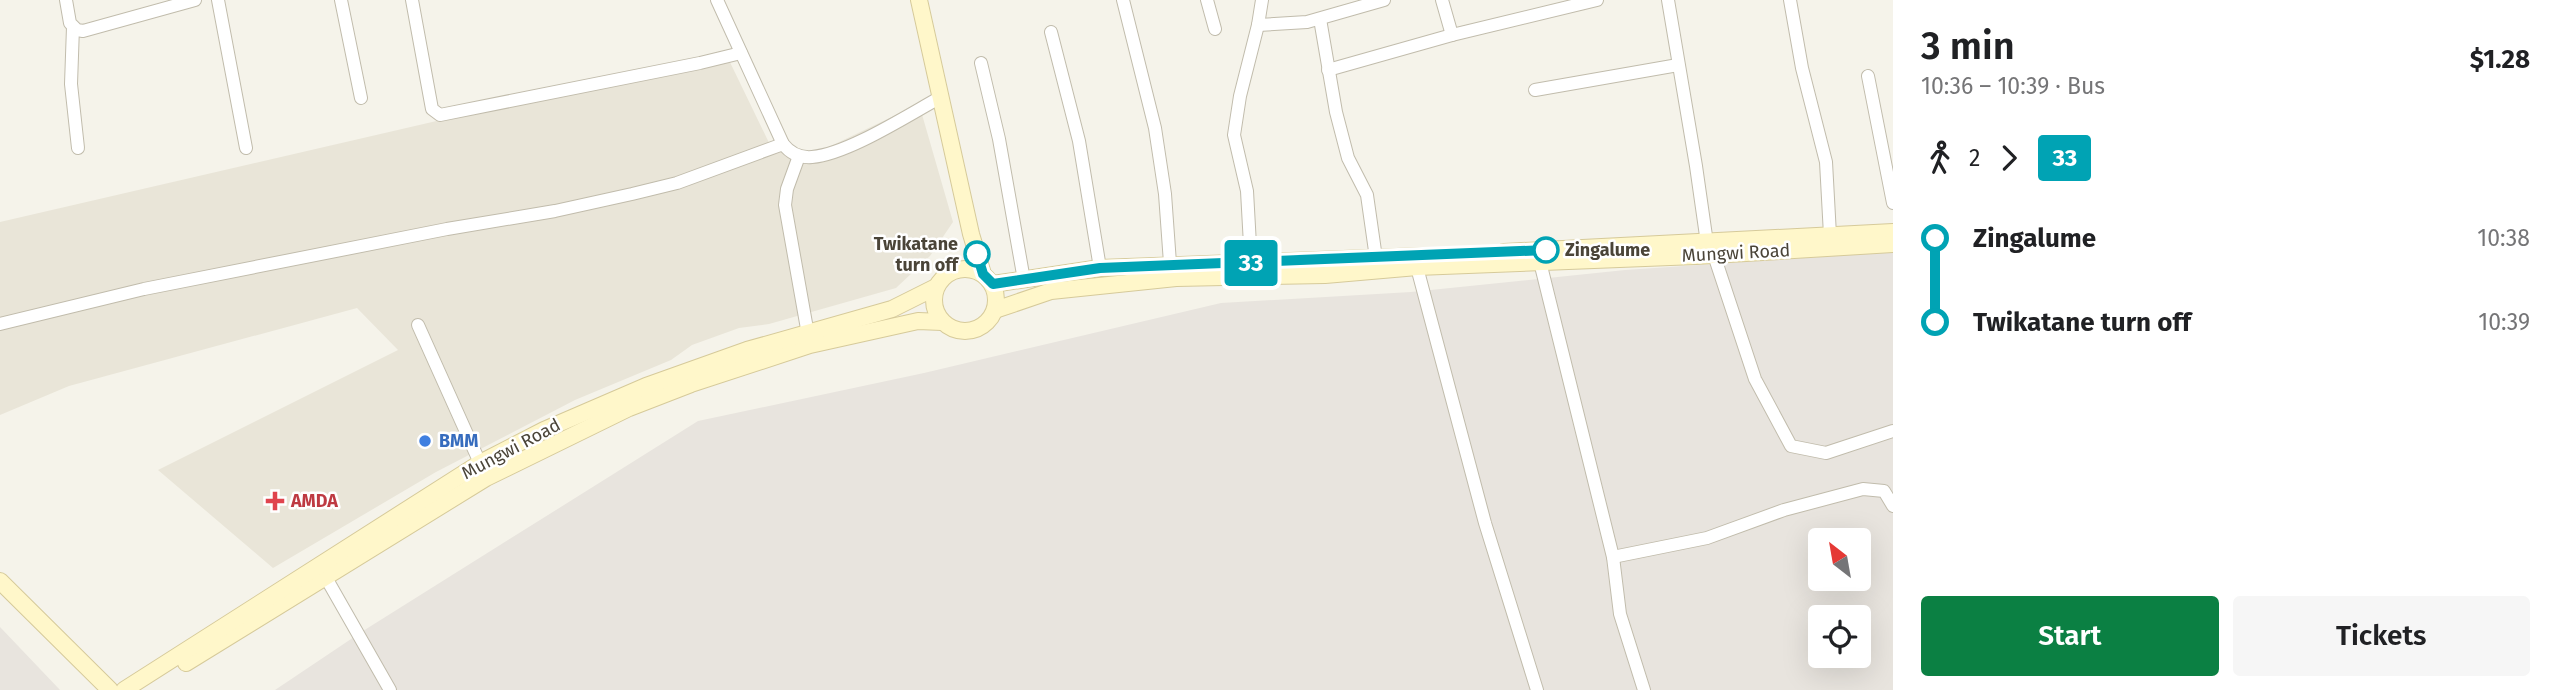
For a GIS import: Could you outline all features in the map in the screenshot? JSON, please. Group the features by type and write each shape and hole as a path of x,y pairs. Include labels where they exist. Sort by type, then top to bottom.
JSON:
{"main road":[{"path":"919,0 971,234 988,279 996,292 995,310 982,327 961,331 942,322 934,305 936,287 949,272 967,268 988,279"},
{"name":"Mungwi Road","path":"988,279 1024,280 1100,268 1170,264 1377,258 1540,262 1710,249 1830,235 1893,232"},
{"path":"959,269 971,234"},
{"name":"Mungwi Road","path":"995,310 1051,291 1176,278 1325,275 1415,261 1893,244"},
{"name":"Mungwi Road","path":"144,690 486,478 629,408 892,309 936,287"},
{"name":"Mungwi Road","path":"124,690 480,463 544,430 646,386 747,350 918,321 942,322"},
{"path":"0,581 110,690"}],"street":[{"path":"66,0 73,27 71,84 78,148"},
{"path":"73,27 90,30 195,0"},
{"path":"218,0 246,148"},
{"path":"341,0 361,98"},
{"path":"412,0 430,103 435,113 440,114 741,53"},
{"path":"717,0 783,144 799,156 811,158 866,139 941,97"},
{"path":"1123,0 1155,128 1165,194 1170,264"},
{"path":"1207,0 1214,29"},
{"path":"1251,263 1247,191 1234,135 1262,0"},
{"path":"1258,25 1320,19 1384,0"},
{"path":"1442,0 1452,35"},
{"path":"1328,70 1535,13 1597,0"},
{"path":"1668,0 1710,249 1755,379 1791,446 1826,453 1893,431"},
{"path":"1790,0 1802,68 1826,162 1830,235"},
{"path":"1320,19 1336,112 1348,158 1367,195 1377,258"},
{"path":"1051,32 1079,141 1100,268"},
{"path":"981,63 999,139 1024,280"},
{"path":"1535,90 1678,65"},
{"path":"1868,76 1893,203"},
{"path":"0,324 144,289 632,194 689,179 783,144"},
{"path":"799,156 789,182 785,205 809,338"},
{"path":"1415,261 1485,523 1537,690"},
{"path":"1540,262 1612,557 1620,614 1644,690"},
{"path":"418,325 480,463"},
{"path":"1612,557 1707,538 1784,510 1863,489 1884,491 1893,506"},
{"path":"325,576 390,690"}],"shaded area":[{"path":"726,54 773,151 812,155 919,104 953,222 930,256 896,288 769,324 739,328 692,345 671,360 575,400 436,472 273,568 158,470 398,350 357,308 69,386 0,415 0,222"},
{"path":"1893,252 1893,690 275,690 363,631 698,421 924,373 1221,303 1411,292 1625,270"},
{"path":"0,627 60,690 0,690"}],"bus line":[{"name":"33","path":"977,254 983,274 993,284 1100,268 1546,250"}],"place":[{"name":"Zingalume","path":"1546,250"},
{"name":"Twikatane turn off","path":"977,254"},
{"name":"BMM","path":"425,441"},
{"name":"AMDA","path":"275,501"}]}
